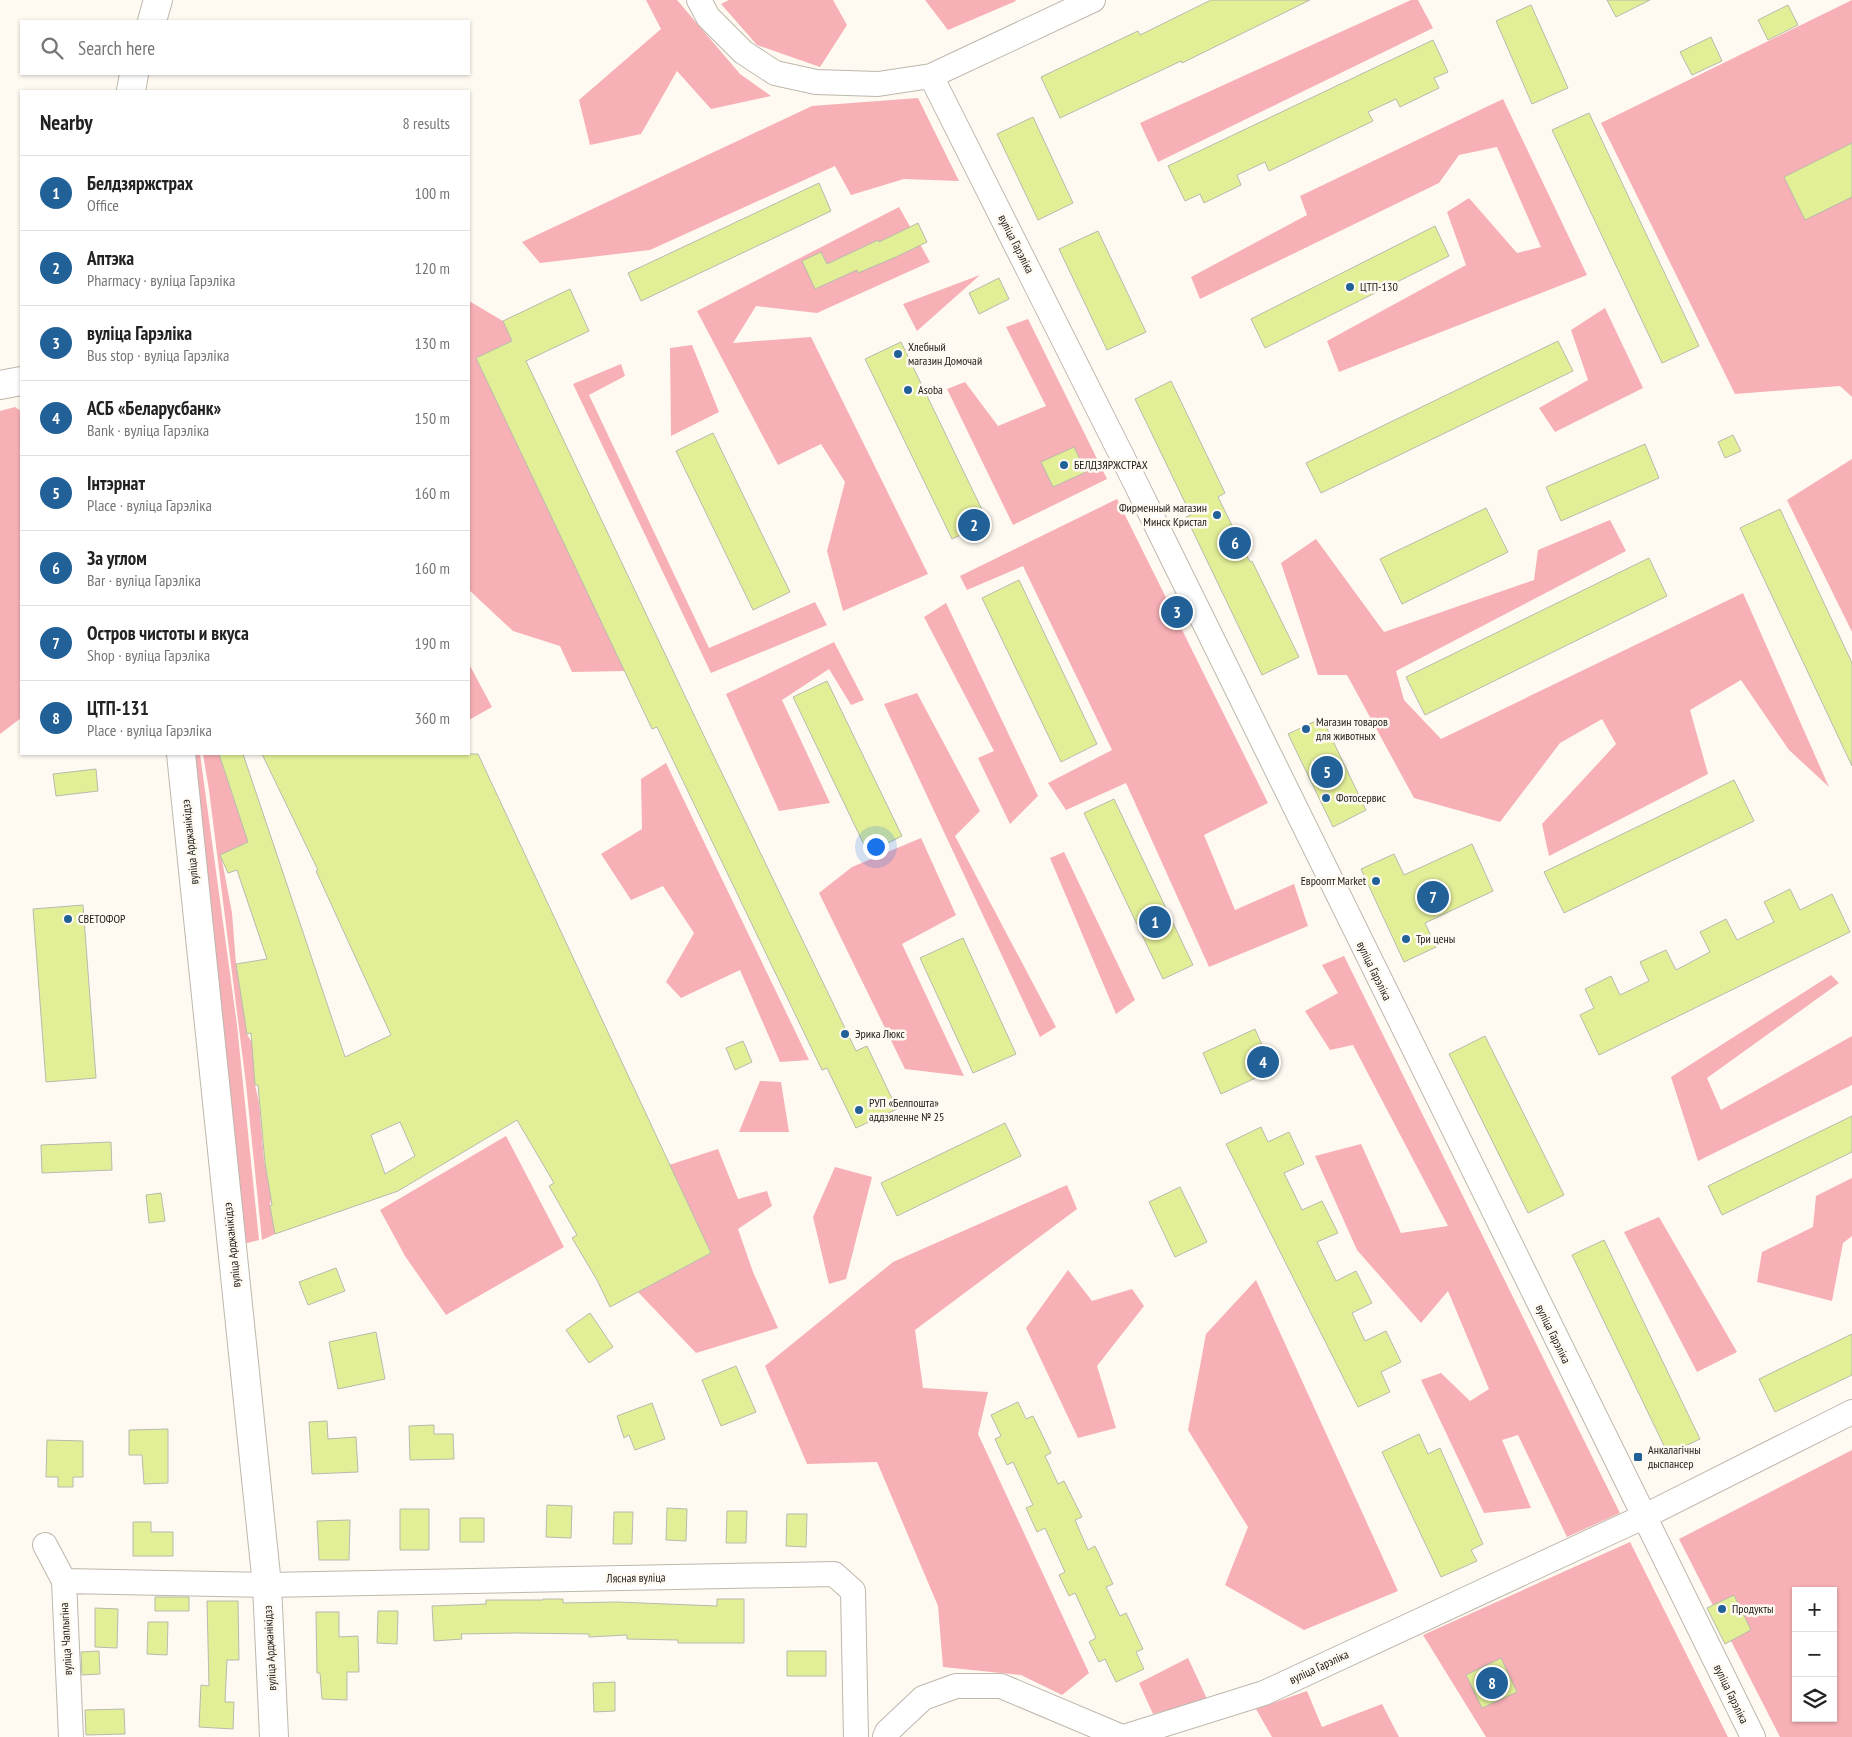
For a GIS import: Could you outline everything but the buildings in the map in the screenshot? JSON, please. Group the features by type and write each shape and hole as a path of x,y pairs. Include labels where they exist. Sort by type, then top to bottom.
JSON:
{"main road":[{"path":"152,20 158,0"},
{"path":"131,90 134,75"},
{"path":"0,385 20,381"},
{"name":"вуліца Арджанікідзэ","path":"181,755 267,1585 274,1737"}],"street":[{"path":"699,0 708,17 743,52 775,72 816,82 878,84 931,76 1092,0"},
{"name":"вуліца Гарэліка","path":"931,76 1135,482 1753,1737"},
{"name":"вуліца Гарэліка","path":"885,1737 887,1732 923,1698 956,1686 1001,1686 1123,1737 1264,1693 1643,1517 1852,1412"},
{"name":"вуліца Чаплыгіна","path":"45,1545 64,1581 71,1737"},
{"name":"Лясная вуліца","path":"64,1581 267,1585 834,1574 853,1591 856,1737"}],"shaded area":[{"path":"646,0 677,0 740,74 771,96 711,109 677,71 641,134 590,145 579,100 661,29"},
{"path":"729,0 833,0 847,25 820,67 757,45 721,4"},
{"path":"925,0 1015,0 1016,1 948,30"},
{"path":"1411,0 1418,0 1433,28 1158,162 1140,123"},
{"path":"1852,0 1852,397 1840,386 1735,394 1601,123"},
{"path":"918,98 959,181 904,179 851,195 835,166 650,250 540,263 522,242 812,106"},
{"path":"1503,99 1587,275 1339,372 1327,341 1466,265 1447,212 1469,198 1517,253 1541,247 1497,147 1459,155 1439,183 1200,299 1191,277 1307,215 1300,196"},
{"path":"899,207 930,262 817,313 756,306 733,343 811,337 928,574 843,611 827,551 845,482 821,444 778,465 697,311"},
{"path":"980,275 917,331 903,304"},
{"path":"470,302 503,321 512,341 476,358 625,671 572,672 560,646 513,631 470,591"},
{"path":"1605,308 1643,388 1555,432 1539,408 1588,380 1571,330"},
{"path":"1028,319 1107,479 1013,525 947,389 965,382 998,426 1046,406 1006,327"},
{"path":"692,345 719,412 671,436 670,348"},
{"path":"621,364 625,376 589,395 709,648 815,602 827,625 711,673 573,384"},
{"path":"15,407 20,410 20,719 0,734 0,411"},
{"path":"1852,459 1852,632 1787,500"},
{"path":"1117,499 1268,803 1204,835 1235,910 1294,884 1308,926 1209,967 1126,783 1066,810 1048,783 1112,750 1023,566 967,590 960,576"},
{"path":"1610,520 1626,551 1396,671 1404,700 1441,739 1743,593 1829,787 1789,750 1741,680 1690,710 1708,774 1549,856 1542,824 1616,744 1602,719 1560,743 1500,822 1414,798 1347,675 1318,675 1281,563 1316,539 1384,632 1534,580 1538,550"},
{"path":"946,603 1038,796 1010,824 978,758 994,751 924,617"},
{"path":"834,642 864,700 851,705 829,669 782,700 830,803 779,811 726,694"},
{"path":"470,666 492,707 470,719"},
{"path":"917,693 980,811 955,836 1056,1027 1040,1037 884,704"},
{"path":"181,755 200,755 237,1025 259,1240 232,1247"},
{"path":"203,755 219,755 248,842 221,855 232,913 236,964 247,1034 252,1043 264,1160 275,1234 262,1240 246,1084"},
{"path":"666,763 809,1060 780,1062 740,970 681,998 666,982 694,933 663,886 631,900 601,854 642,829 641,779"},
{"path":"921,838 956,915 902,944 964,1076 905,1069 819,893 852,867"},
{"path":"1064,852 1135,1000 1116,1014 1050,858"},
{"path":"1344,956 1620,1513 1567,1537 1518,1435 1502,1440 1531,1508 1484,1513 1421,1380 1441,1373 1470,1401 1489,1389 1448,1291 1421,1323 1357,1250 1315,1156 1361,1144 1401,1233 1448,1226 1353,1045 1330,1050 1305,1011 1338,993 1322,965"},
{"path":"1831,975 1839,983 1707,1078 1721,1110 1852,1036 1852,1085 1698,1161 1671,1077"},
{"path":"760,1081 781,1082 789,1132 739,1132"},
{"path":"506,1136 564,1247 446,1315 405,1256 380,1210"},
{"path":"718,1149 738,1199 767,1191 772,1206 738,1229 753,1272 778,1328 696,1353 638,1292 711,1253 669,1165"},
{"path":"835,1167 872,1177 846,1279 829,1284 813,1217"},
{"path":"1852,1178 1852,1236 1843,1243 1832,1301 1757,1282 1762,1252 1813,1227 1816,1196"},
{"path":"1067,1185 1077,1209 915,1330 923,1388 988,1392 978,1434 1089,1673 1062,1695 1021,1675 943,1667 938,1606 877,1462 807,1464 765,1366 893,1262"},
{"path":"1659,1217 1737,1352 1697,1372 1624,1232"},
{"path":"1068,1270 1092,1301 1132,1289 1144,1306 1097,1366 1116,1428 1078,1438 1026,1328"},
{"path":"1256,1280 1398,1591 1304,1630 1225,1585 1248,1527 1188,1430 1206,1334"},
{"path":"1852,1450 1852,1737 1780,1737 1679,1539"},
{"path":"1630,1542 1728,1737 1486,1737 1423,1635"},
{"path":"1188,1658 1207,1699 1153,1714 1139,1683"},
{"path":"1307,1691 1322,1727 1382,1704 1399,1737 1272,1737 1256,1709"}],"place":[{"name":"ЦТП-130","path":"1350,287"},
{"name":"Хлебный магазин Домочай","path":"898,354"},
{"name":"Asoba","path":"908,390"},
{"name":"БЕЛДЗЯРЖСТРАХ","path":"1064,465"},
{"name":"Фирменный магазин Минск Кристал","path":"1217,515"},
{"name":"Аптэка","path":"974,525"},
{"name":"За углом","path":"1235,543"},
{"name":"вуліца Гарэліка","path":"1177,612"},
{"name":"Магазин товаров для животных","path":"1306,729"},
{"name":"Інтэрнат","path":"1327,772"},
{"name":"Фотосервис","path":"1326,798"},
{"name":"Евроопт Market","path":"1376,881"},
{"name":"Остров чистоты и вкуса","path":"1433,897"},
{"name":"СВЕТОФОР","path":"68,919"},
{"name":"Белдзяржстрах","path":"1155,922"},
{"name":"Три цены","path":"1406,939"},
{"name":"Эрика Люкс","path":"845,1034"},
{"name":"АСБ «Беларусбанк»","path":"1263,1062"},
{"name":"РУП «Белпошта» аддзяленне № 25","path":"859,1110"},
{"name":"Анкалагічны дыспансер","path":"1638,1457"},
{"name":"Продукты","path":"1722,1609"},
{"name":"ЦТП-131","path":"1492,1683"}]}
